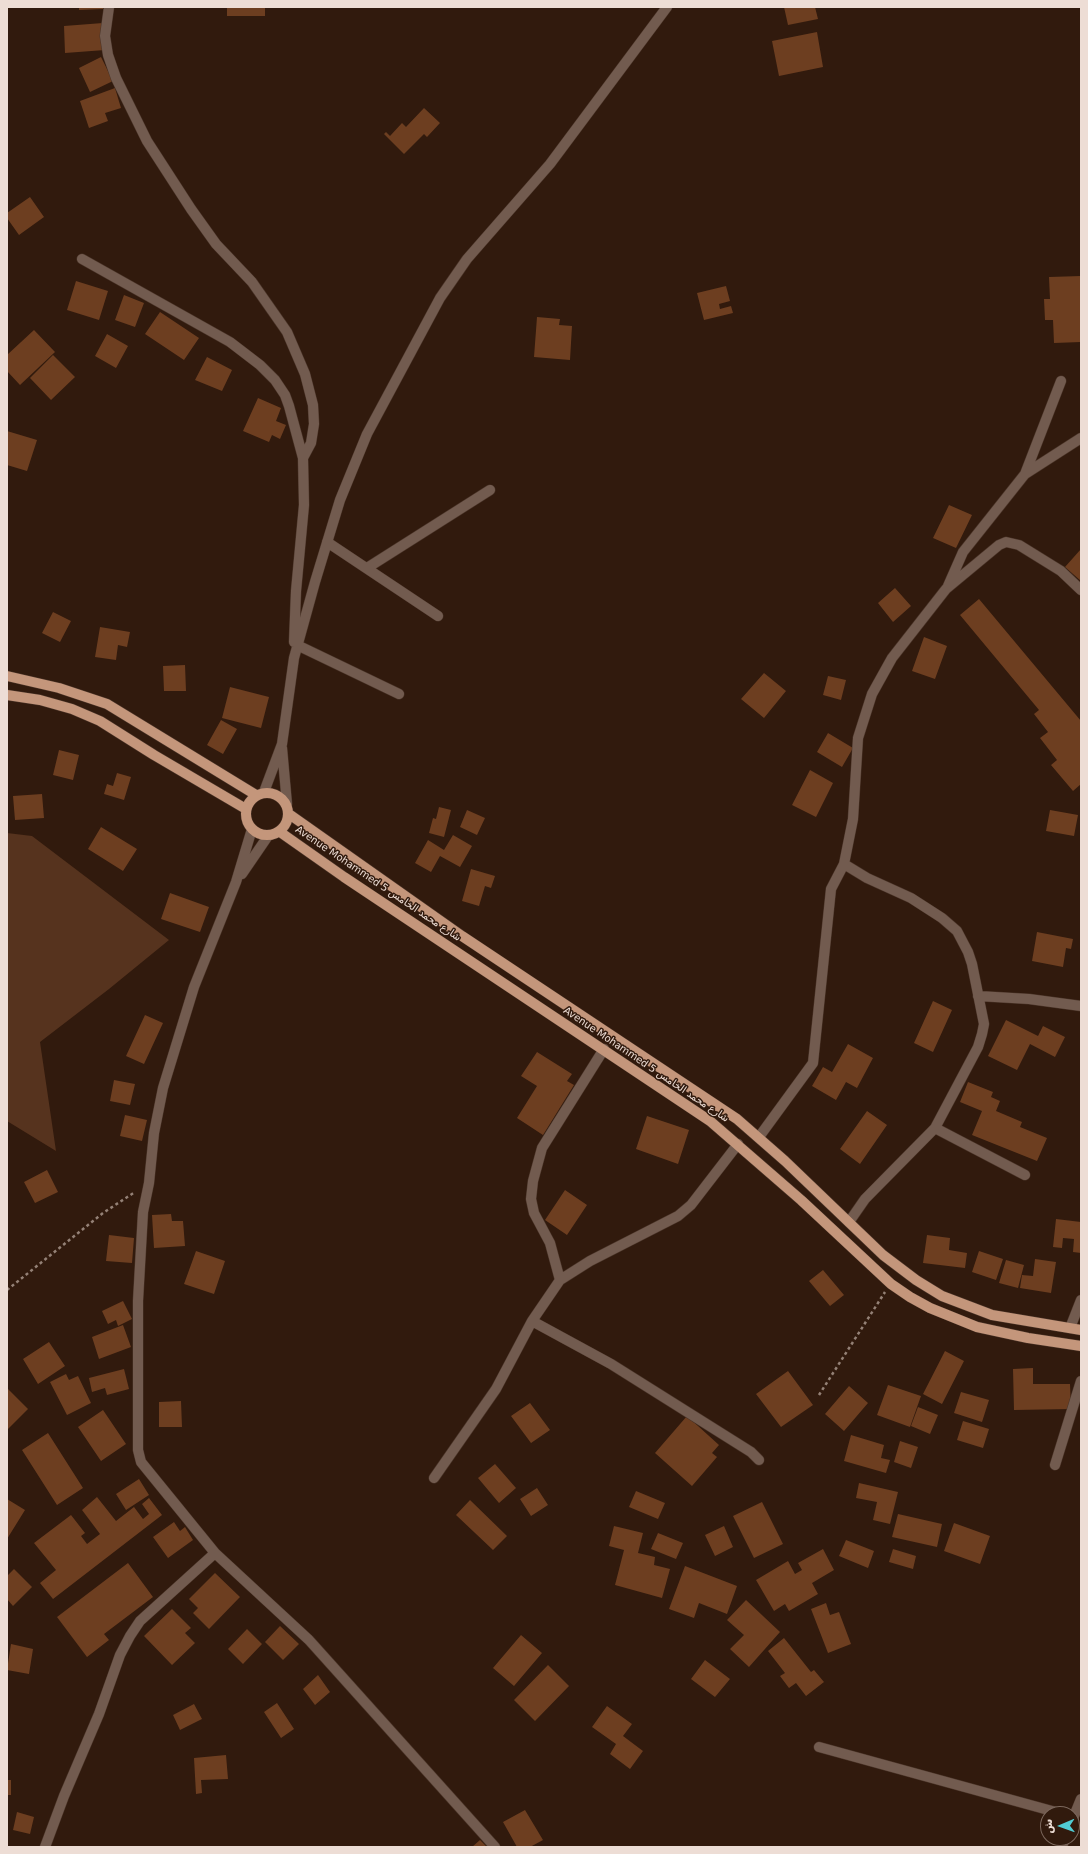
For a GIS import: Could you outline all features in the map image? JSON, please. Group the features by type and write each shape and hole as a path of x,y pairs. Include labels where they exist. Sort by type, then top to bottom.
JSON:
{"main road":[{"path":"7,676 59,688 107,704 260,794"},
{"path":"7,695 40,700 72,709 100,721 154,755 246,809"},
{"path":"272,792 279,796 287,804 289,814 286,824 280,832 268,836 261,835 252,829 247,820 246,809 250,801 260,794 272,792"},
{"name":"Avenue Mohammed 5 شارع محمد الخامس","path":"289,814 462,936 719,1106 759,1137 898,1268 942,1296 992,1315 1081,1330"},
{"name":"Avenue Mohammed 5 شارع محمد الخامس","path":"280,832 344,877 710,1121 738,1144 890,1284 930,1308 978,1327 1028,1338 1081,1346"}],"street":[{"path":"109,7 104,36 108,55 116,78 146,141 216,244 252,282 283,326 302,367 310,390 314,416 311,443 304,458"},
{"path":"287,804 282,744 294,658 340,500 368,434 440,298 467,259 550,164 667,7"},
{"path":"82,259 230,342 260,365 275,380 285,395 304,458 304,505 296,591 294,658"},
{"path":"946,589 963,552 1025,474 1061,381"},
{"path":"1025,474 1081,438"},
{"path":"366,568 490,490"},
{"path":"327,542 438,616"},
{"path":"759,1137 813,1063 831,889 844,864 853,819 858,738 872,694 892,658 946,589 999,545 1010,542 1020,545 1061,571 1081,590"},
{"path":"297,646 399,694"},
{"path":"260,794 282,744"},
{"path":"252,829 236,882 194,986 163,1088 154,1133 143,1212 138,1301 138,1450 141,1462 215,1553 309,1640 495,1847"},
{"path":"236,882 268,836"},
{"path":"844,864 867,878 911,898 942,918 957,931 964,942 972,964 984,1024 978,1047 935,1128 865,1199 849,1222"},
{"path":"978,996 1029,999 1081,1006"},
{"path":"560,1280 550,1243 534,1213 532,1200 533,1181 542,1148 604,1049"},
{"path":"935,1128 1025,1175"},
{"path":"434,1478 496,1389 532,1321 560,1280 590,1261 678,1216 691,1205 738,1144"},
{"path":"1070,1328 1081,1300"},
{"path":"532,1321 611,1364 751,1452 759,1460"},
{"path":"1055,1465 1081,1381"},
{"path":"45,1847 64,1796 99,1714 120,1655 130,1636 140,1621 215,1553"},
{"path":"819,1747 1040,1808"}],"path":[{"path":"7,1290 103,1213 148,1183"},
{"path":"819,1395 890,1284"}],"shaded area":[{"path":"7,833 32,836 169,940 109,989 40,1042 56,1151 7,1121"}],"building":[{"path":"79,7 103,7 103,9 79,10"},
{"path":"227,7 265,7 265,16 227,16"},
{"path":"784,7 815,7 818,19 788,25"},
{"path":"103,23 105,50 65,53 64,26"},
{"path":"817,32 823,67 779,76 772,41"},
{"path":"101,57 113,81 90,92 79,68"},
{"path":"115,88 121,108 105,113 108,121 89,128 80,101"},
{"path":"424,108 440,123 427,137 424,134 404,154 384,134 386,132 390,136 402,123 406,127"},
{"path":"30,197 44,217 19,235 7,218 7,213"},
{"path":"1081,276 1081,342 1054,343 1053,320 1045,320 1044,299 1050,299 1049,277"},
{"path":"76,281 108,291 99,320 67,310"},
{"path":"726,286 730,301 719,304 720,309 731,306 733,313 704,320 697,293"},
{"path":"124,295 144,303 135,327 115,320"},
{"path":"160,312 199,338 184,360 145,334"},
{"path":"537,317 560,319 559,325 572,326 570,360 534,357"},
{"path":"34,330 55,352 20,385 7,371 7,355"},
{"path":"107,334 128,346 116,368 95,356"},
{"path":"53,355 75,377 51,400 30,378"},
{"path":"207,357 232,370 222,391 195,380"},
{"path":"258,398 281,408 276,421 286,425 280,439 272,435 269,442 243,431"},
{"path":"7,431 37,440 27,471 7,465"},
{"path":"949,505 972,515 956,548 933,538"},
{"path":"1081,549 1081,581 1065,567"},
{"path":"895,588 911,606 893,622 878,603"},
{"path":"979,599 1081,721 1081,784 1073,791 1051,765 1057,760 1040,738 1048,732 1034,714 1039,710 960,615"},
{"path":"53,612 71,621 60,642 42,633"},
{"path":"100,627 130,632 127,647 118,645 116,660 95,657"},
{"path":"924,637 947,646 935,679 912,671"},
{"path":"185,665 186,691 164,691 163,666"},
{"path":"764,673 786,691 764,718 741,699"},
{"path":"828,676 846,680 841,700 823,695"},
{"path":"230,687 269,697 261,728 222,718"},
{"path":"221,720 237,729 223,754 207,745"},
{"path":"828,733 853,748 842,767 817,752"},
{"path":"59,750 79,755 73,780 53,775"},
{"path":"810,770 833,783 816,817 792,805"},
{"path":"117,773 131,777 124,800 104,794 107,784 113,786"},
{"path":"42,794 44,818 15,820 13,796"},
{"path":"439,807 451,810 444,837 429,833 433,818 436,819"},
{"path":"467,810 485,818 477,835 460,827"},
{"path":"1050,810 1078,815 1074,836 1046,831"},
{"path":"101,827 137,849 123,871 88,849"},
{"path":"453,835 472,846 460,867 440,856 431,872 415,863 428,840 444,850"},
{"path":"471,869 495,876 491,888 485,886 479,906 462,901"},
{"path":"170,893 209,907 200,932 161,919"},
{"path":"1037,932 1073,939 1071,949 1066,948 1063,967 1032,961"},
{"path":"933,1001 952,1010 933,1052 914,1043"},
{"path":"145,1015 163,1023 144,1064 126,1056"},
{"path":"1006,1020 1038,1036 1043,1026 1065,1037 1055,1057 1030,1044 1017,1070 988,1056"},
{"path":"848,1044 873,1058 857,1088 846,1082 836,1100 812,1086 823,1067 832,1072"},
{"path":"537,1052 572,1074 567,1081 574,1085 543,1135 517,1118 537,1086 521,1076"},
{"path":"114,1080 135,1084 130,1105 110,1101"},
{"path":"968,1082 993,1092 991,1097 1000,1101 996,1111 1022,1122 1020,1127 1047,1138 1037,1161 972,1135 982,1111 960,1102"},
{"path":"867,1111 887,1125 860,1164 840,1149"},
{"path":"125,1115 147,1120 142,1141 120,1136"},
{"path":"647,1116 689,1130 678,1164 636,1149"},
{"path":"47,1170 58,1192 35,1203 24,1182"},
{"path":"565,1190 587,1205 567,1235 545,1220"},
{"path":"171,1214 172,1221 183,1221 185,1246 154,1248 152,1215"},
{"path":"1056,1219 1081,1222 1081,1253 1073,1252 1074,1239 1063,1238 1062,1248 1053,1247"},
{"path":"109,1235 134,1238 132,1263 106,1261"},
{"path":"927,1235 950,1238 949,1250 967,1253 965,1268 923,1263"},
{"path":"196,1251 225,1261 214,1294 184,1284"},
{"path":"979,1251 1003,1259 996,1280 972,1272"},
{"path":"1035,1259 1056,1262 1051,1293 1020,1288 1022,1275 1033,1276"},
{"path":"1006,1260 1024,1265 1018,1288 999,1283"},
{"path":"823,1270 844,1295 830,1306 809,1281"},
{"path":"123,1301 132,1319 118,1326 116,1320 108,1324 102,1311"},
{"path":"123,1325 131,1347 99,1359 92,1337"},
{"path":"49,1342 65,1366 38,1384 23,1359"},
{"path":"945,1351 964,1361 942,1404 923,1394"},
{"path":"1033,1368 1033,1384 1070,1384 1071,1409 1014,1410 1013,1369"},
{"path":"124,1369 129,1389 107,1395 105,1388 92,1392 89,1378"},
{"path":"788,1371 813,1405 781,1427 756,1394"},
{"path":"66,1374 69,1380 78,1376 91,1403 67,1415 50,1382"},
{"path":"888,1385 921,1396 910,1427 877,1415"},
{"path":"849,1386 868,1403 844,1431 825,1414"},
{"path":"8,1389 28,1409 7,1430 7,1390"},
{"path":"961,1392 989,1400 982,1422 954,1413"},
{"path":"181,1401 182,1427 159,1427 159,1402"},
{"path":"530,1403 550,1430 531,1443 511,1416"},
{"path":"918,1407 938,1415 930,1434 911,1426"},
{"path":"103,1410 126,1444 101,1461 78,1427"},
{"path":"687,1416 719,1445 712,1453 717,1457 692,1486 655,1453"},
{"path":"963,1421 989,1429 983,1448 957,1440"},
{"path":"48,1433 83,1488 57,1505 22,1450"},
{"path":"851,1435 884,1445 881,1458 890,1460 886,1473 844,1461"},
{"path":"900,1441 918,1447 911,1468 894,1462"},
{"path":"495,1464 516,1488 499,1503 478,1478"},
{"path":"139,1479 149,1495 126,1510 116,1494"},
{"path":"859,1483 898,1492 890,1524 873,1520 877,1502 856,1498"},
{"path":"537,1488 548,1505 531,1516 520,1499"},
{"path":"636,1491 665,1503 658,1519 629,1507"},
{"path":"97,1497 116,1521 134,1507 143,1519 149,1514 142,1504 149,1498 162,1515 53,1599 40,1583 56,1570 34,1543 71,1515 85,1533 81,1536 87,1544 100,1534 82,1510"},
{"path":"7,1499 25,1510 7,1539"},
{"path":"470,1500 507,1536 493,1550 456,1515"},
{"path":"762,1502 783,1544 754,1558 733,1516"},
{"path":"898,1514 942,1524 937,1547 892,1537"},
{"path":"174,1522 180,1531 185,1527 193,1540 168,1558 153,1537"},
{"path":"954,1523 990,1536 980,1564 944,1551"},
{"path":"614,1526 643,1533 638,1553 655,1557 654,1565 670,1569 662,1598 615,1585 624,1550 609,1546"},
{"path":"724,1526 733,1547 715,1556 705,1535"},
{"path":"658,1533 683,1543 676,1559 651,1549"},
{"path":"846,1540 874,1551 868,1568 839,1556"},
{"path":"823,1549 834,1570 812,1583 818,1594 789,1611 785,1604 774,1611 756,1580 788,1561 795,1574 802,1570 798,1563"},
{"path":"893,1549 916,1556 913,1569 889,1562"},
{"path":"128,1563 153,1597 104,1634 109,1640 87,1657 57,1617"},
{"path":"685,1566 737,1586 727,1614 699,1603 694,1618 669,1609"},
{"path":"14,1569 32,1587 13,1606 7,1599 7,1576"},
{"path":"215,1573 240,1597 209,1629 193,1613 198,1608 189,1599"},
{"path":"746,1600 780,1632 749,1667 730,1649 744,1635 727,1620"},
{"path":"826,1603 830,1615 839,1612 851,1644 828,1653 811,1609"},
{"path":"172,1609 191,1628 185,1633 195,1643 172,1665 144,1636"},
{"path":"280,1626 299,1644 283,1660 265,1642"},
{"path":"247,1629 262,1644 243,1664 228,1649"},
{"path":"521,1635 542,1653 514,1686 493,1668"},
{"path":"784,1638 811,1672 814,1670 824,1682 806,1696 796,1683 789,1688 780,1676 785,1673 768,1651"},
{"path":"11,1644 33,1649 29,1674 7,1670"},
{"path":"705,1660 730,1679 715,1697 691,1679"},
{"path":"548,1665 569,1686 535,1721 514,1700"},
{"path":"318,1675 330,1692 315,1705 303,1689"},
{"path":"277,1703 294,1729 281,1738 264,1712"},
{"path":"194,1704 202,1719 180,1730 173,1715"},
{"path":"607,1706 632,1724 623,1736 643,1751 630,1769 610,1754 616,1744 592,1727"},
{"path":"226,1755 228,1779 201,1780 202,1793 196,1794 194,1758"},
{"path":"7,1780 11,1780 11,1795 7,1795"},
{"path":"525,1810 543,1840 530,1847 517,1847 503,1822"},
{"path":"17,1812 34,1817 30,1834 13,1830"},
{"path":"480,1840 487,1847 472,1847"}]}
